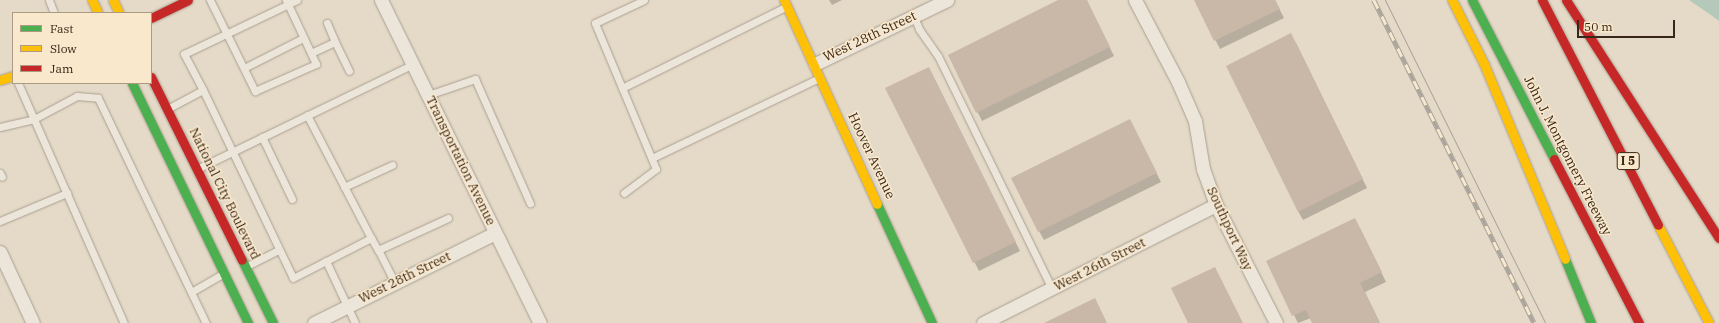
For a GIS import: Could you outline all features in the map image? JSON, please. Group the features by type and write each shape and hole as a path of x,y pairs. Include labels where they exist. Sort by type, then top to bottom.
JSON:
{"main road":[{"path":"92,0 98,12"},
{"path":"113,0 119,12"},
{"path":"152,18 188,0"},
{"path":"1452,0 1484,64 1591,323"},
{"name":"John J. Montgomery Freeway","path":"1472,0 1639,323"},
{"name":"I 5","path":"1542,0 1625,155 1709,323"},
{"path":"1566,0 1719,238"},
{"name":"Hoover Avenue","path":"786,3 932,323"},
{"path":"0,80 12,76"},
{"name":"National City Boulevard","path":"152,79 273,323"},
{"path":"132,84 248,323"}],"street":[{"name":"Transportation Avenue","path":"381,0 540,323"},
{"name":"West 28th Street","path":"814,64 914,17 946,0"},
{"name":"Southport Way","path":"1135,0 1178,82 1195,121 1203,170 1216,205 1276,323"},
{"name":"West 26th Street","path":"984,323 1053,290 1216,205"},
{"name":"West 28th Street","path":"314,323 495,233"},
{"path":"0,252 33,323"}],"lane":[{"path":"49,0 54,12"},
{"path":"210,0 255,91 316,64 287,2"},
{"path":"297,0 287,2 184,54 293,278 371,238"},
{"path":"624,193 656,169 595,23 644,0"},
{"path":"622,88 786,3"},
{"path":"914,17 919,30 938,56 1053,290"},
{"path":"327,23 349,71"},
{"path":"244,68 303,38"},
{"path":"311,53 335,42"},
{"path":"197,169 413,64"},
{"path":"652,158 821,77"},
{"path":"428,94 475,79 530,203"},
{"path":"18,84 124,323"},
{"path":"167,109 202,90"},
{"path":"0,127 34,119 77,96 98,98 193,291 206,323"},
{"path":"307,115 395,283"},
{"path":"262,137 292,198"},
{"path":"344,187 392,165"},
{"path":"0,221 67,193"},
{"path":"378,250 448,218"},
{"path":"245,267 279,250"},
{"path":"326,261 355,323"},
{"path":"193,291 224,272"}],"shaded area":[{"path":"1689,0 1719,0 1719,21 1708,13"}],"building":[{"path":"1058,0 1087,0 1110,47 976,113 948,55"},
{"path":"1194,0 1275,0 1280,9 1214,41"},
{"path":"1291,33 1363,179 1298,212 1226,66"},
{"path":"929,67 1016,242 973,263 885,88"},
{"path":"1130,119 1157,173 1038,232 1011,178"},
{"path":"1355,218 1382,272 1360,283 1380,323 1312,323 1306,310 1292,316 1266,261"},
{"path":"1215,267 1243,323 1188,323 1171,288"},
{"path":"1095,298 1107,323 1044,323"}],"tram line":[{"path":"1385,0 1545,323"}],"railway":[{"path":"1374,0 1534,323"}],"traffic: fast":[{"path":"1472,0 1554,159"},
{"path":"132,84 248,323"},
{"path":"877,204 932,323"},
{"path":"1565,259 1591,323"},
{"path":"242,260 273,323"}],"traffic: slow":[{"path":"92,0 98,12"},
{"path":"113,0 119,12"},
{"path":"784,0 877,204"},
{"path":"1452,0 1484,64 1565,259"},
{"path":"0,80 12,76"},
{"path":"1658,225 1709,323"}],"traffic: jam":[{"path":"152,18 188,0"},
{"path":"1542,0 1658,225"},
{"path":"1566,0 1719,238"},
{"path":"152,79 242,260"},
{"path":"1554,159 1639,323"}]}
